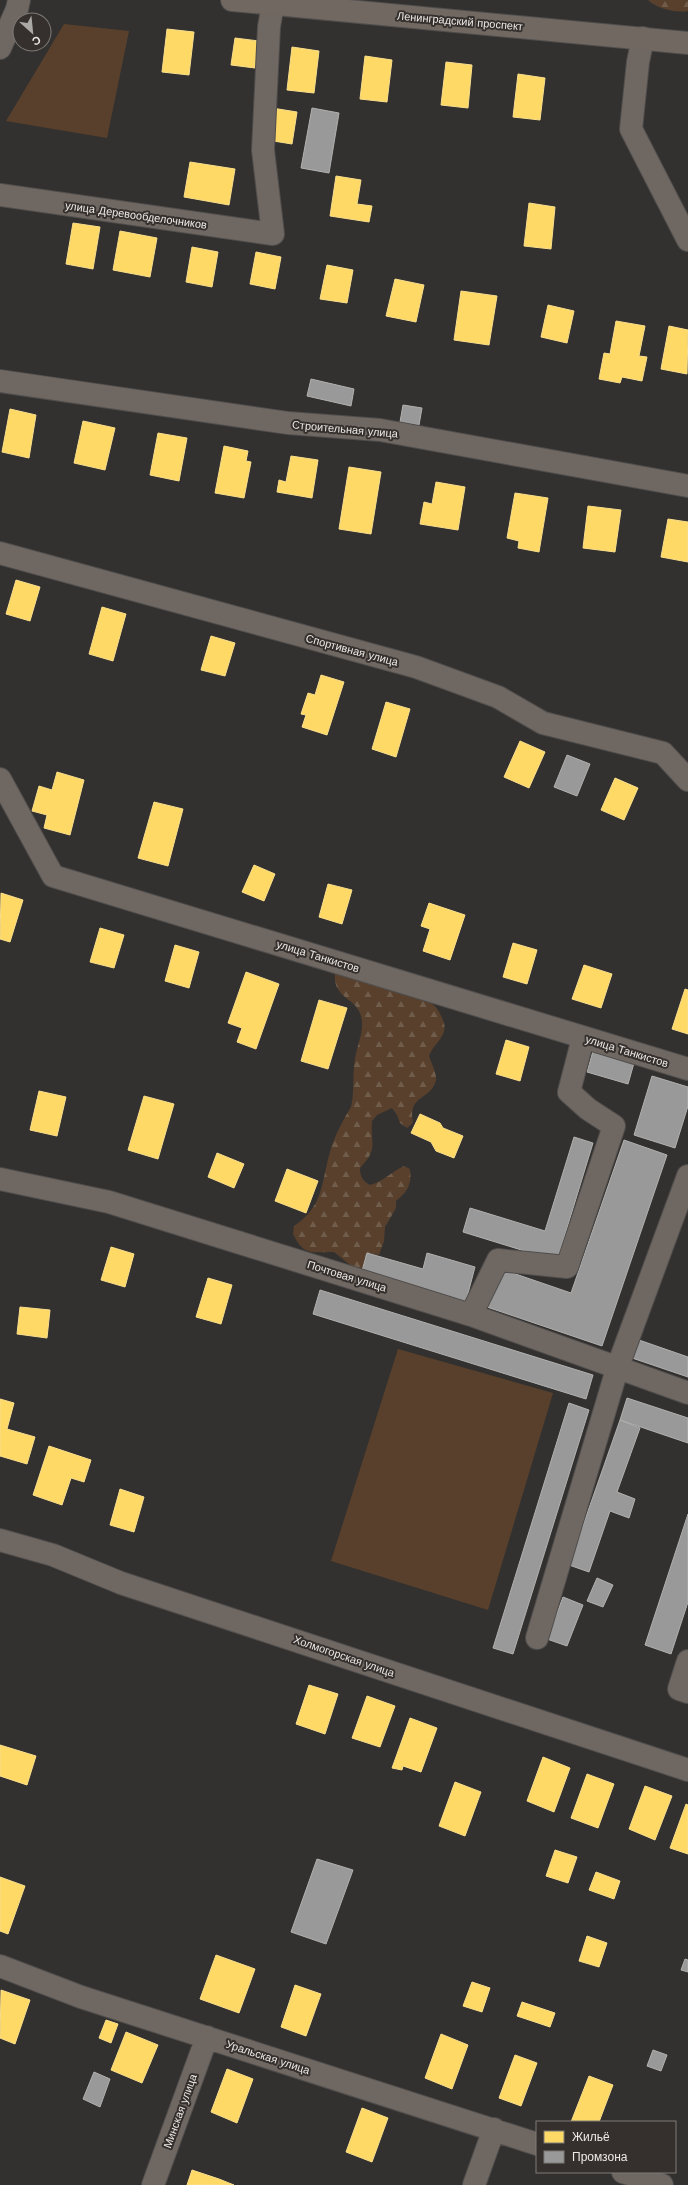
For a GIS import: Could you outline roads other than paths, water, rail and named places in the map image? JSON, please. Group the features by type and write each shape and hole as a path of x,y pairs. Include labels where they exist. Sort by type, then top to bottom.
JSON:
{"main road":[{"name":"Ленинградский проспект","path":"232,0 688,43"}],"street":[{"path":"0,48 17,9 19,0"},
{"name":"улица Деревообделочников","path":"0,195 273,234 263,150 269,27 273,4"},
{"path":"643,38 638,62 631,129 688,240"},
{"name":"Строительная улица","path":"0,381 288,423 380,430 688,486"},
{"name":"Спортивная улица","path":"0,553 416,667 498,697 543,723 663,753 688,780"},
{"name":"улица Танкистов","path":"0,778 53,876 688,1070"},
{"path":"471,1315 498,1260 567,1267 614,1126 588,1109 569,1092 583,1038"},
{"path":"537,1638 618,1366 688,1176"},
{"name":"Почтовая улица","path":"0,1179 109,1202 471,1315 618,1366 688,1393"},
{"name":"Холмогорская улица","path":"0,1540 53,1555 121,1583 688,1770"},
{"path":"688,1661 679,1689 688,1692"},
{"name":"Уральская улица","path":"0,1966 81,1997 536,2144"},
{"name":"Минская улица","path":"153,2185 207,2037"},
{"path":"474,2185 494,2130"},
{"path":"626,2173 662,2185"}]}
